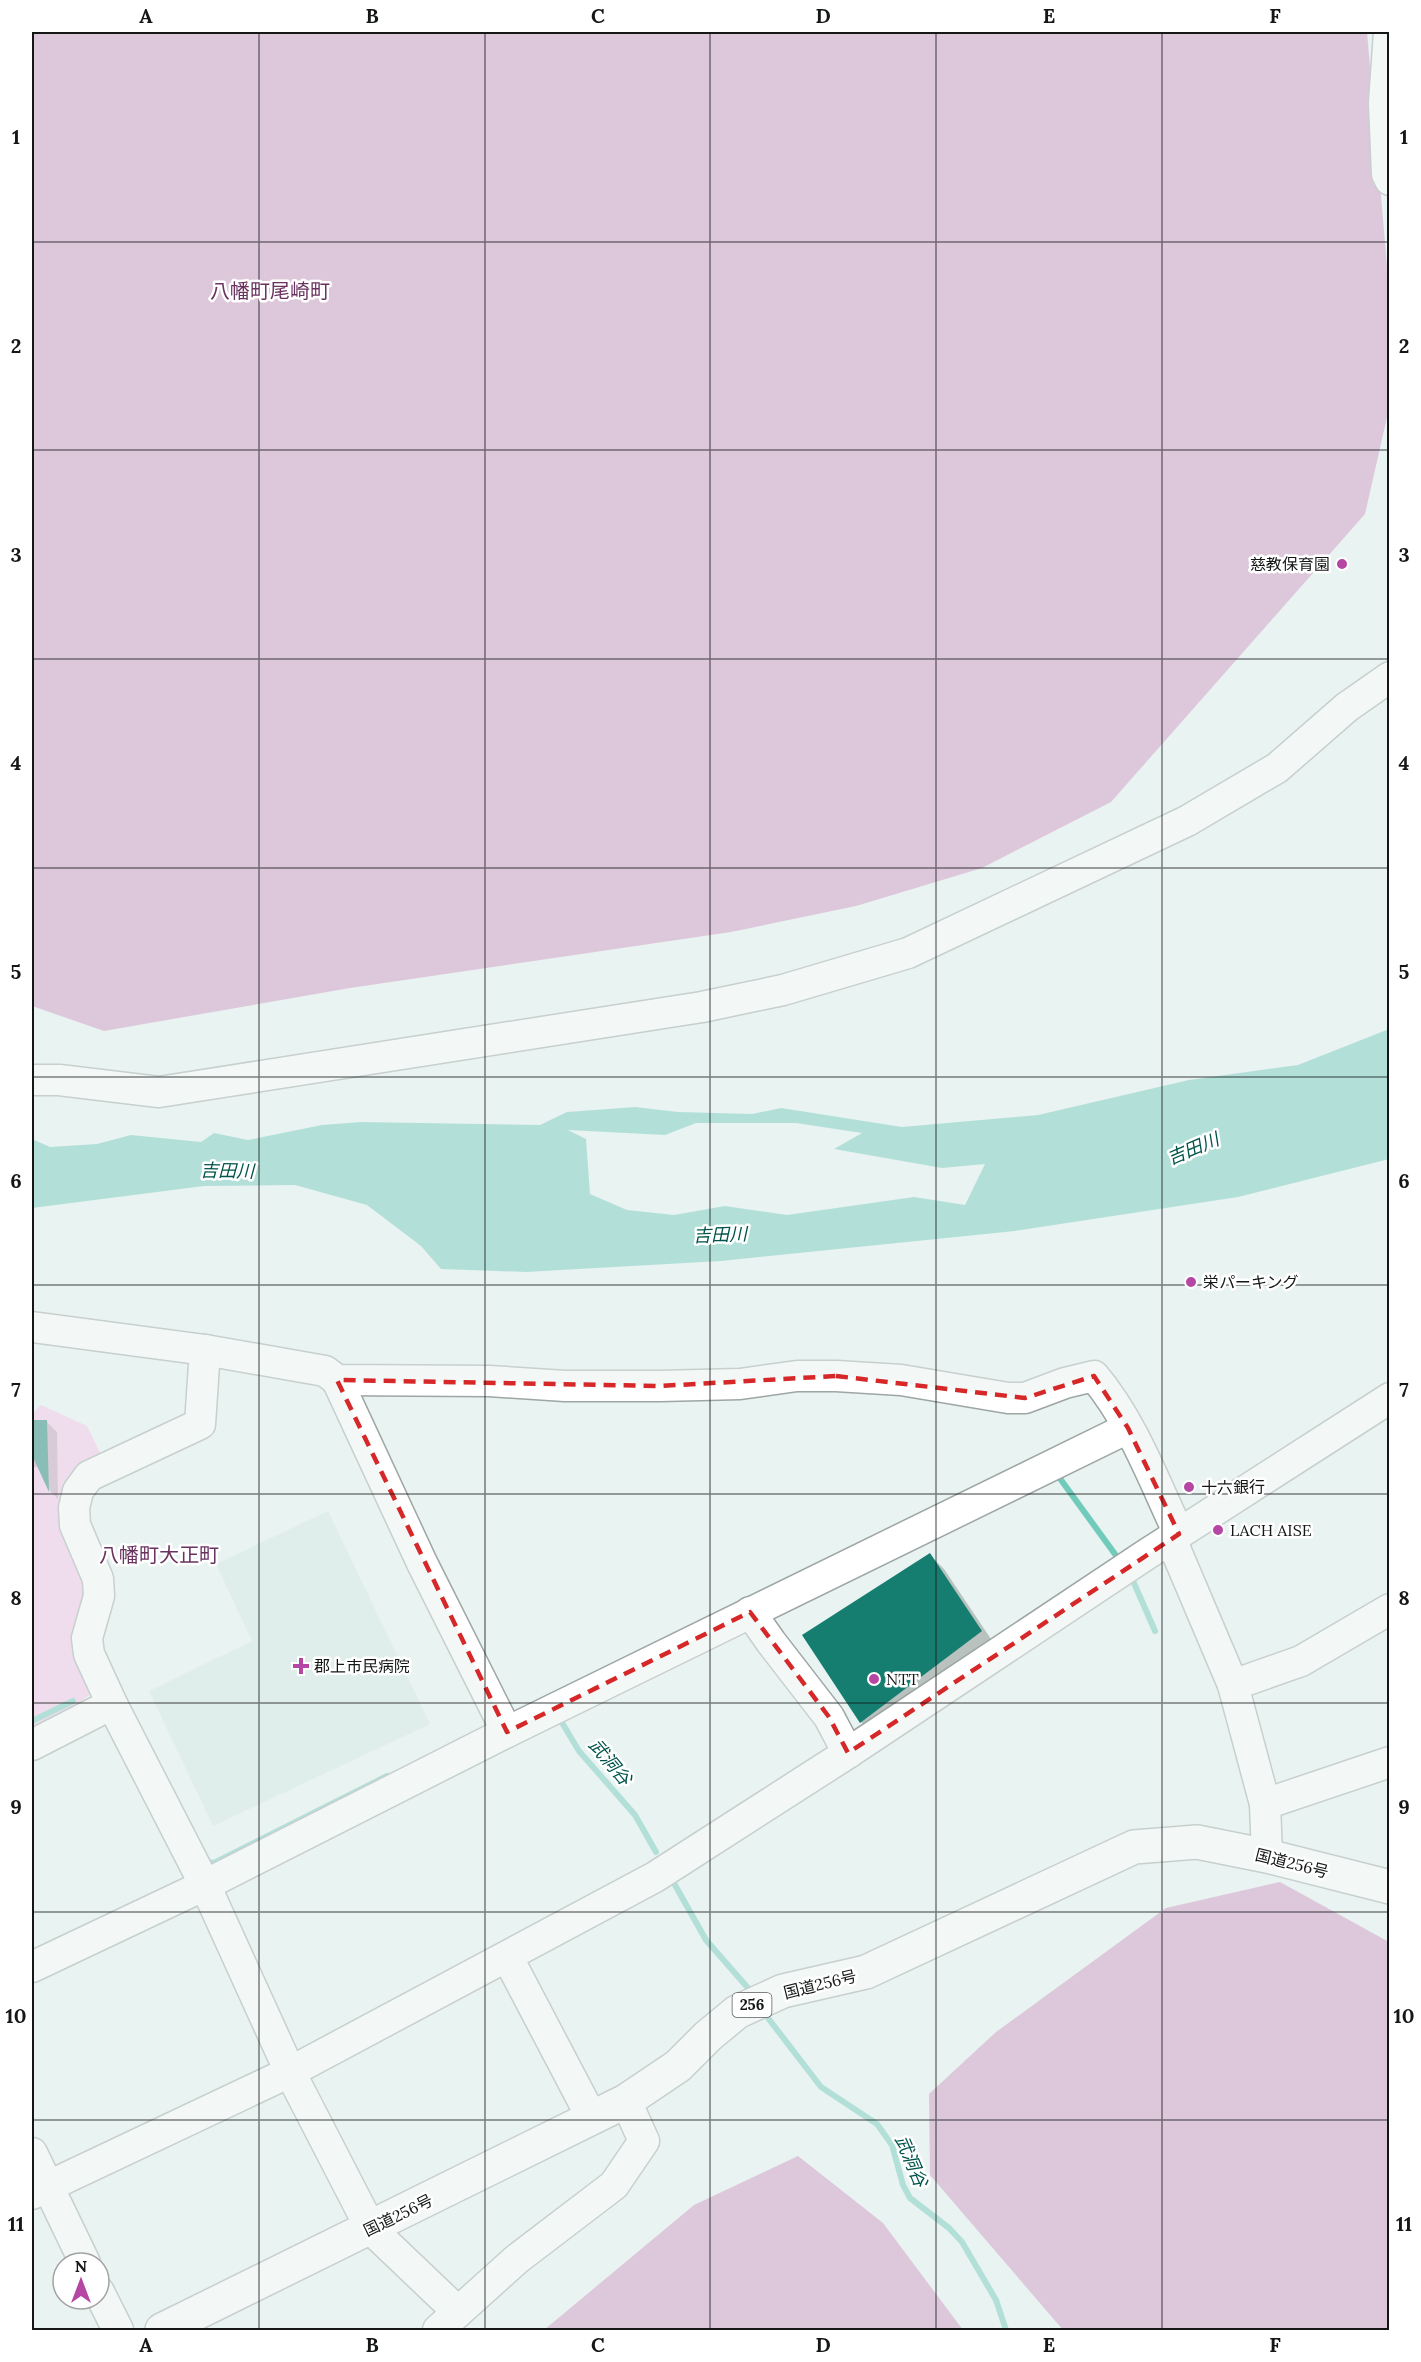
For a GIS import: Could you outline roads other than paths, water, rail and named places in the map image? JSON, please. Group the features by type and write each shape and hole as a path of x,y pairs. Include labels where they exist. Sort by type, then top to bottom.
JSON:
{"highway":[{"name":"国道256号","path":"162,2331 626,2101 678,2066 708,2036 737,2012 783,1991 866,1972 1134,1847 1197,1842 1267,1856 1389,1887"}],"street":[{"path":"1389,32 1384,103 1389,180"},
{"path":"32,1080 58,1080 159,1092 702,1007 806,984 908,953 1187,821 1277,768 1347,707 1389,677"},
{"path":"32,1327 205,1350 325,1371 337,1380 422,1563 507,1732"},
{"path":"205,1350 200,1424 89,1476 78,1491 74,1508 75,1525 98,1579 99,1596 87,1638 89,1654 112,1704 205,1885 290,2072 371,2229 448,2322 517,2259 614,2185 644,2141 626,2101"},
{"path":"337,1380 489,1381 565,1386 660,1386 740,1384 797,1376 836,1376 870,1380 901,1380 1008,1398 1025,1398 1065,1383 1094,1376 1106,1389 1128,1428 1175,1536 1233,1685 1265,1804 1267,1856"},
{"path":"39,2190 290,2072 508,1958 655,1877 1389,1398"},
{"path":"32,1967 205,1885 507,1732 1128,1428"},
{"path":"1233,1685 1301,1661 1389,1609"},
{"path":"750,1612 829,1717 848,1753"},
{"path":"32,1745 112,1704"},
{"path":"1265,1804 1389,1762"},
{"path":"508,1958 592,2118"},
{"path":"32,2152 39,2190 77,2251"},
{"path":"108,2311 118,2331"}],"water":[{"name":"吉田川","path":"1389,1029 1389,1159 1238,1197 1015,1231 721,1261 526,1272 441,1269 421,1246 367,1205 295,1185 204,1186 32,1208 32,1139 50,1147 97,1144 131,1135 201,1142 214,1133 248,1140 322,1125 361,1122 540,1125 567,1112 635,1107 678,1112 752,1114 781,1108 902,1127 1038,1115 1189,1080 1298,1065","holes":["696,1123 796,1123 862,1133 834,1149 942,1168 985,1164 965,1205 914,1197 787,1215 725,1206 674,1215 627,1210 590,1194 586,1139 568,1130 665,1135"]}],"waterway":[{"path":"1056,1473 1120,1561"},
{"path":"1130,1574 1155,1631"},
{"path":"32,1721 73,1701"},
{"name":"武洞谷","path":"561,1721 579,1751 635,1815 656,1852"},
{"path":"206,1859 207,1862 214,1863 387,1776"},
{"name":"武洞谷","path":"675,1885 706,1940 748,1988"},
{"name":"武洞谷","path":"768,2018 821,2087 877,2124 892,2145 903,2185 910,2198 949,2228 962,2242 996,2300 1006,2330"}],"place":[{"name":"慈教保育園","path":"1342,564"},
{"name":"栄パーキング","path":"1191,1282"},
{"name":"十六銀行","path":"1189,1487"},
{"name":"LACH AISE","path":"1218,1530"},
{"name":"郡上市民病院","path":"301,1666"},
{"name":"NTT","path":"874,1679"}],"district":[{"name":"八幡町尾崎町","path":"270,291"},
{"name":"八幡町大正町","path":"159,1555"}]}
